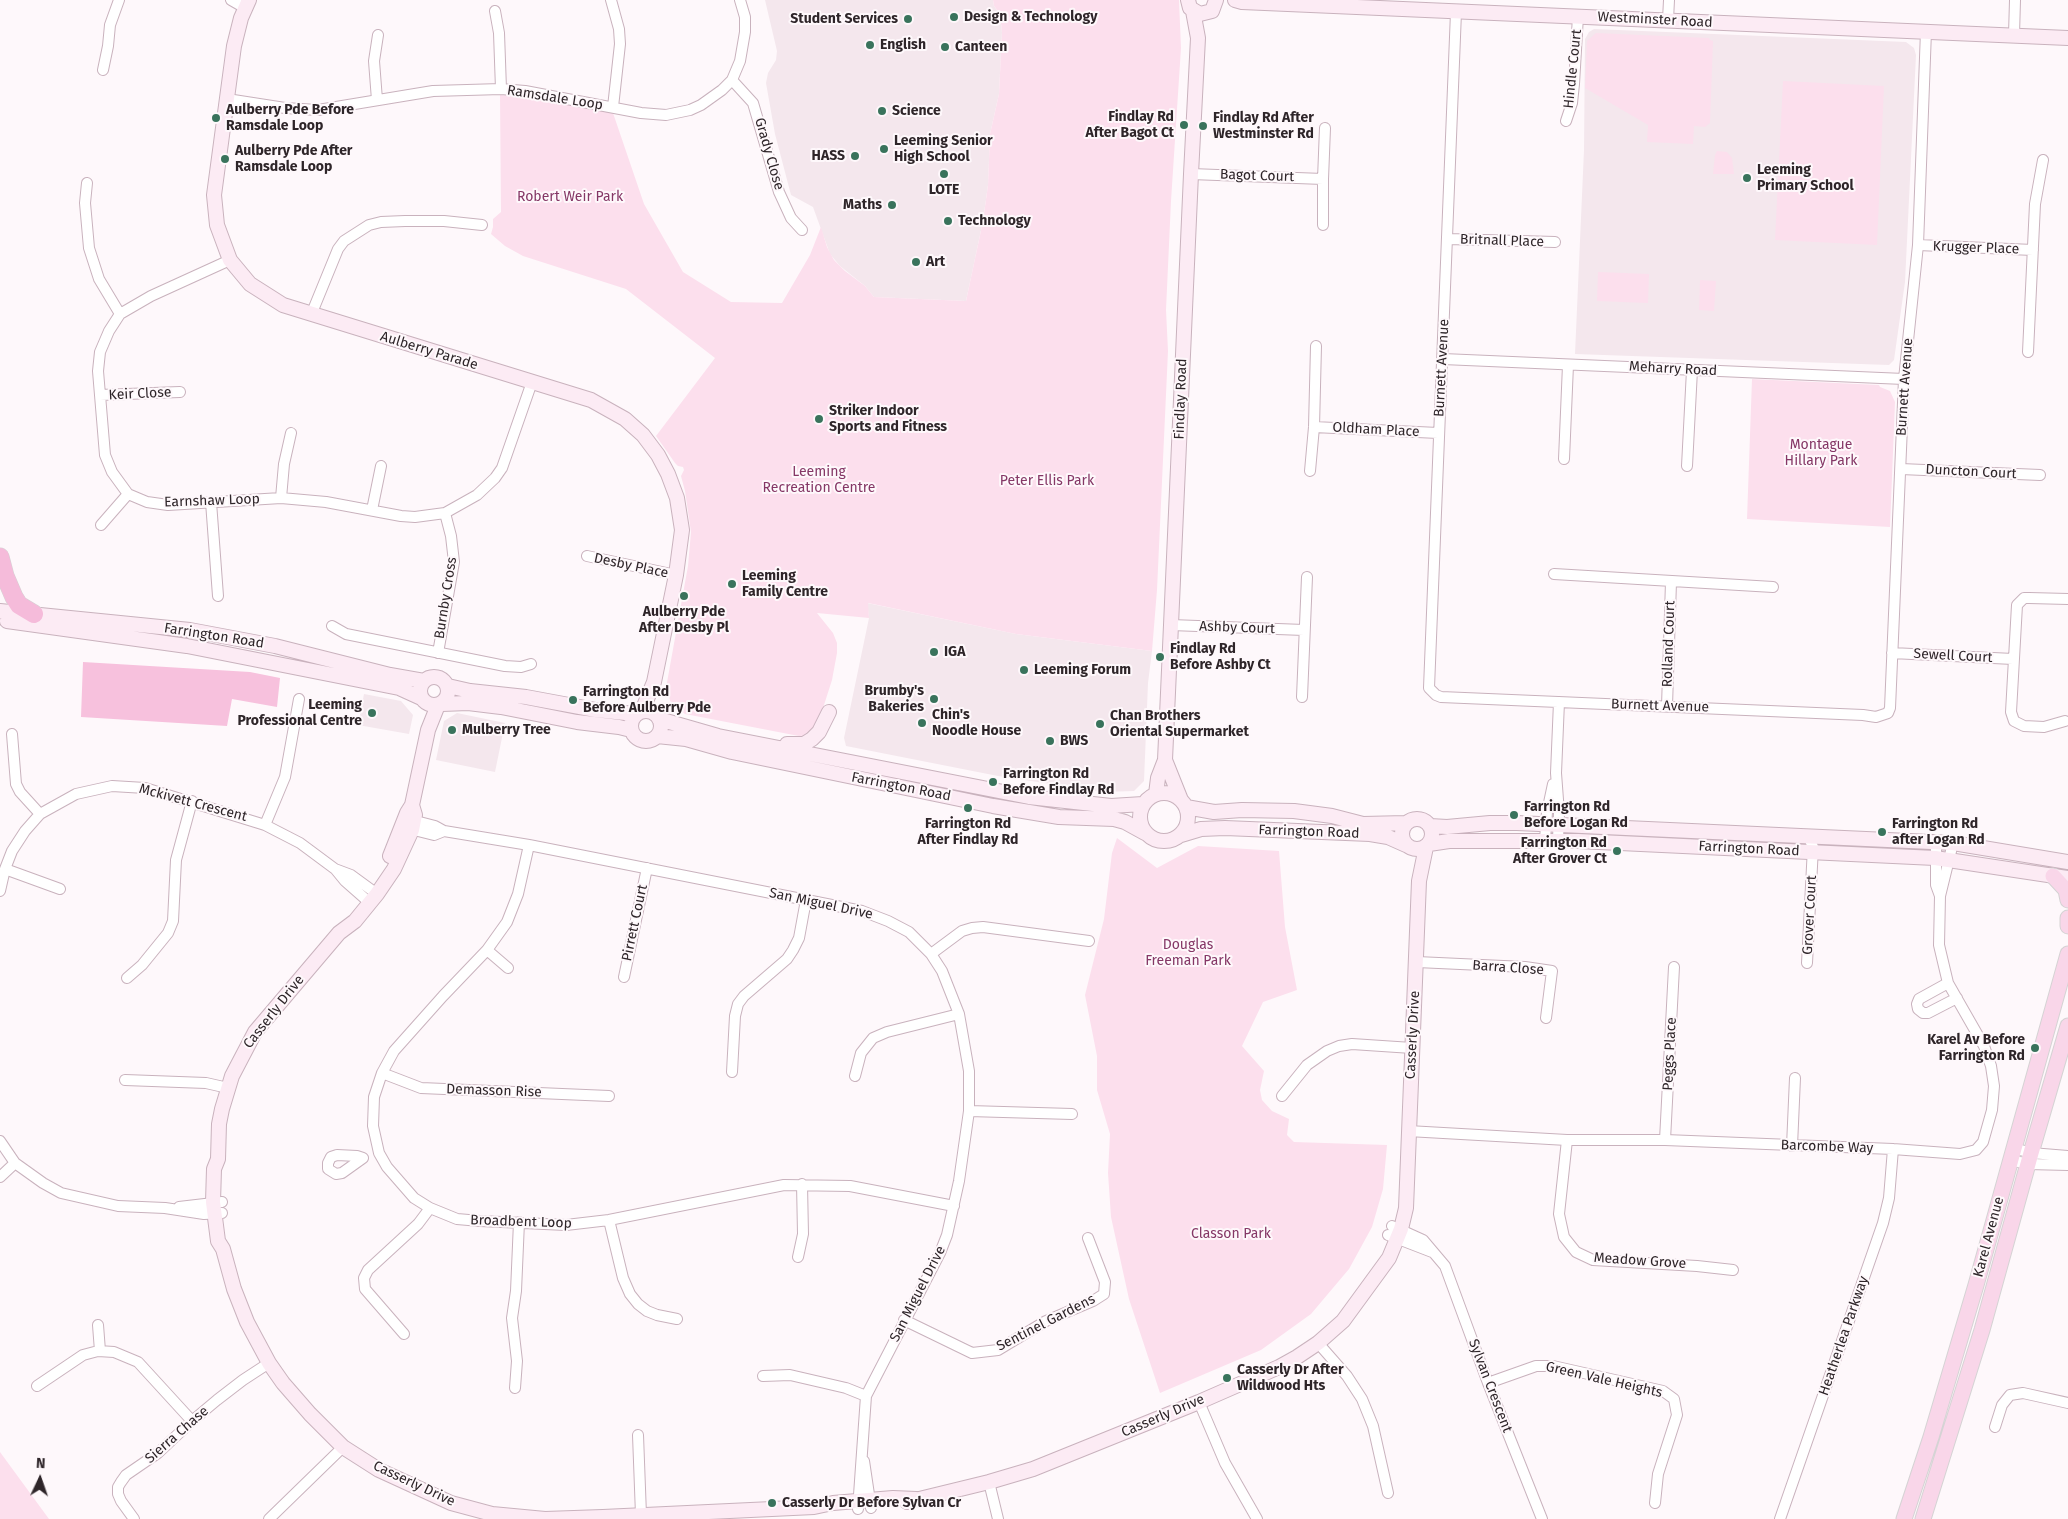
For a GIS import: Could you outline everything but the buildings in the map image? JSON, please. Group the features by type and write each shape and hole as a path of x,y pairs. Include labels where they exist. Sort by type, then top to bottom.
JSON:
{"highway":[{"path":"0,557 5,576 19,605 34,614"}],"main road":[{"name":"Westminster Road","path":"1190,6 1200,14 1213,7 1225,7 1239,1 1386,4 1456,12 2068,38"},
{"name":"Aulberry Parade","path":"247,4 234,46 214,204 217,225 230,260 239,272 259,291 283,305 591,400 604,406 634,427 651,445 668,474 680,515 682,538 654,682 638,713"},
{"name":"Findlay Road","path":"1156,794 1158,778 1165,760 1198,38 1190,6"},
{"name":"Findlay Road","path":"1198,38 1213,7"},
{"name":"Farrington Road","path":"0,611 190,630 233,637 319,656 390,675 424,681"},
{"name":"Farrington Road","path":"0,621 187,646 399,688 432,702 468,703 501,707 577,722 631,730"},
{"path":"432,676 442,678 448,686 448,694 432,702 420,689 424,681 432,676"},
{"name":"Aulberry Parade","path":"654,682 658,717"},
{"path":"448,686 470,691 526,697 596,710 638,713 650,711 658,717 661,728 657,736 645,741 636,738 631,730 631,722 638,713"},
{"path":"408,824 415,815 412,805 432,702"},
{"path":"718,736 734,734 793,745 804,744 819,732 829,712"},
{"name":"Farrington Road","path":"658,717 718,736 1029,798 1078,801 1111,806 1143,804"},
{"name":"Farrington Road","path":"657,736 686,740 732,752 994,806 1059,817 1114,819 1125,822 1145,833"},
{"name":"Findlay Road","path":"1165,760 1184,804"},
{"path":"1170,793 1184,804 1188,822 1181,834 1174,839 1158,841 1145,833 1139,819 1143,804 1151,796 1170,793"},
{"name":"Farrington Road","path":"1184,804 1214,812 1242,810 1294,812 1332,816 1363,824 1387,825 1406,823"},
{"path":"1419,819 1430,826 1433,835 1428,846 1419,850 1408,846 1402,836 1406,823 1419,819"},
{"name":"Farrington Road","path":"1430,826 1447,827 1490,823 1552,825 1808,838 1953,843 2068,862"},
{"name":"Casserly Drive","path":"408,824 394,868 370,896 355,921 339,933 255,1032 237,1063 228,1088 219,1124 218,1159 221,1168 218,1207 225,1238 223,1249 240,1306 269,1363 282,1383 343,1447 401,1481 451,1502 472,1509 511,1516 545,1519 642,1515 790,1514 814,1507 864,1504 892,1498 916,1499 990,1482 1064,1457 1279,1367 1318,1343 1343,1321 1377,1276 1380,1256 1395,1232 1397,1206 1406,1188 1419,881 1428,846"},
{"name":"Farrington Road","path":"1181,834 1201,829 1225,828 1370,834 1388,837 1408,846"},
{"name":"Farrington Road","path":"1428,846 1449,840 1551,840 1942,858 2068,878"},
{"name":"Casserly Drive","path":"1408,846 1419,881"},
{"path":"2053,876 2066,890 2068,900"},
{"path":"2068,918 2068,926"},
{"name":"Karel Avenue","path":"1904,1519 1961,1337 2068,954"},
{"name":"Karel Avenue","path":"1923,1519 1949,1439 2068,1026"},
{"path":"1961,1337 1964,1340 1971,1339 1985,1294 1996,1279"}],"street":[{"path":"103,70 110,25 119,0"},
{"path":"231,0 247,4"},
{"path":"611,0 619,29 620,44 613,107"},
{"name":"Ramsdale Loop","path":"227,99 301,110 318,110 450,90 501,89 525,91 654,115 678,113 706,102 732,80 740,61 746,32 745,17 740,0"},
{"path":"1668,20 1669,0"},
{"path":"2014,36 2015,0"},
{"path":"495,11 499,33 501,89"},
{"name":"Burnett Avenue","path":"1456,12 1429,688 1441,697 1876,717 1888,713 1890,708 1904,379 1918,246 1926,31"},
{"name":"Hindle Court","path":"1566,121 1572,103 1578,16"},
{"path":"377,100 374,61 378,35"},
{"name":"Grady Close","path":"732,80 753,103 779,192 791,218 802,230"},
{"path":"1323,225 1326,128"},
{"name":"Krugger Place","path":"2028,352 2035,204 2042,160"},
{"name":"Bagot Court","path":"1191,174 1323,179"},
{"path":"87,183 85,203 89,248 99,279 120,314"},
{"path":"311,315 338,250 344,241 369,225 404,220 444,221 482,225"},
{"name":"Britnall Place","path":"1448,239 1555,242"},
{"name":"Krugger Place","path":"1918,246 2033,250"},
{"path":"101,525 128,494 112,472 105,456 98,371 100,352 109,331 120,314 152,296 230,260"},
{"name":"Oldham Place","path":"1310,471 1314,427 1316,346"},
{"name":"Meharry Road","path":"1443,359 1904,379"},
{"path":"1564,459 1568,365"},
{"path":"1686,466 1692,370"},
{"name":"Earnshaw Loop","path":"128,494 146,502 168,505 281,498 326,502 415,517 445,513 477,495 495,478 502,468 532,382"},
{"name":"Keir Close","path":"100,395 180,392"},
{"name":"Oldham Place","path":"1314,427 1438,433"},
{"path":"281,498 284,464 291,433"},
{"path":"372,510 381,466"},
{"name":"Duncton Court","path":"1901,469 2040,475"},
{"path":"211,502 218,596"},
{"name":"Burnby Cross","path":"438,653 454,562 451,536 445,513"},
{"name":"Desby Place","path":"586,556 676,575"},
{"name":"Rolland Court","path":"1554,574 1774,587"},
{"path":"1302,697 1307,577"},
{"name":"Rolland Court","path":"1667,706 1671,582"},
{"name":"Sewell Court","path":"2065,721 2044,727 2024,726 2014,722 2011,712 2016,610 2020,601 2029,598 2068,599"},
{"name":"Ashby Court","path":"1171,625 1304,630"},
{"name":"Burnby Cross","path":"332,626 346,634 505,666 521,667 531,664"},
{"name":"Sewell Court","path":"1892,653 2013,659"},
{"path":"265,824 285,778 299,699"},
{"path":"1551,840 1552,825 1547,812 1556,773 1559,702"},
{"path":"12,734 16,784 20,792 40,814"},
{"name":"Mckivett Crescent","path":"0,891 5,869 12,851 25,831 40,814 76,794 112,786 146,788 265,824 300,844 335,869 345,882 370,896"},
{"path":"127,978 142,965 168,933 173,921 176,860 192,801"},
{"name":"San Miguel Drive","path":"408,824 435,826 444,831 529,845 862,910 888,920 909,932 931,954 942,971 959,1014 969,1071 969,1111 954,1206 947,1235 940,1253 866,1396 862,1455 864,1504"},
{"name":"Grover Court","path":"1807,963 1813,852 1812,844 1808,838"},
{"name":"Barcombe Way","path":"1408,1132 1567,1140 1665,1140 1893,1149 1960,1154 1976,1150 1983,1142 1994,1099 1991,1066 1984,1046 1948,983 1939,945 1940,896 1944,884 1942,858 1936,843"},
{"name":"Barcombe Way","path":"1942,858 1953,843"},
{"name":"Broadbent Loop","path":"529,845 513,908 497,938 394,1050 382,1073 374,1097 373,1126 379,1152 387,1168 414,1198 430,1208 457,1219 480,1222 566,1225 609,1220 784,1185 802,1184 850,1186 954,1206"},
{"name":"Pirrett Court","path":"624,977 647,868"},
{"path":"5,869 60,889"},
{"path":"732,1072 735,1016 738,1004 744,996 787,959 793,950 799,938 806,900"},
{"path":"931,954 962,931 983,927 1089,941"},
{"path":"487,950 508,968"},
{"name":"Barra Close","path":"1417,962 1552,971 1546,1018"},
{"name":"Peggs Place","path":"1665,1140 1674,967"},
{"path":"1948,983 1919,999 1918,1009 1923,1013 1928,1013 1957,998"},
{"path":"855,1076 861,1053 872,1038 887,1032 959,1014"},
{"path":"1282,1096 1307,1065 1327,1051 1339,1046 1352,1044 1412,1048"},
{"name":"Demasson Rise","path":"382,1073 421,1088 609,1096"},
{"path":"1792,1146 1795,1078"},
{"path":"125,1080 206,1083 228,1088"},
{"path":"969,1111 1072,1114"},
{"name":"Meadow Grove","path":"1567,1140 1559,1214 1564,1237 1576,1252 1593,1260 1733,1270"},
{"path":"0,1141 15,1162 43,1184 61,1193 118,1206 165,1208 218,1207"},
{"name":"Heatherlea Parkway","path":"1780,1519 1883,1223 1889,1198 1893,1149"},
{"path":"364,1158 379,1152"},
{"path":"2012,1154 2068,1165"},
{"path":"2029,1158 2068,1156"},
{"path":"0,1177 15,1162"},
{"path":"798,1257 803,1234 802,1184"},
{"path":"404,1334 365,1289 364,1278 368,1270 418,1224 430,1208"},
{"path":"609,1220 623,1278 630,1294 647,1311 676,1319"},
{"path":"515,1388 518,1361 512,1318 516,1291 519,1222"},
{"name":"Sylvan Crescent","path":"1395,1232 1423,1240 1445,1266 1488,1383 1542,1519"},
{"name":"Sentinel Gardens","path":"904,1320 972,1352 998,1350 1046,1321 1104,1294 1105,1282 1088,1238"},
{"path":"98,1325 100,1351"},
{"path":"1318,1343 1347,1376 1362,1399 1373,1426 1388,1493"},
{"path":"37,1386 84,1355 100,1351 114,1352 138,1362 192,1421"},
{"name":"Sierra Chase","path":"134,1519 118,1494 120,1482 158,1454 192,1421 243,1380 269,1363"},
{"name":"Green Vale Heights","path":"1488,1383 1536,1366 1553,1366 1663,1390 1674,1399 1677,1415 1658,1474 1655,1503"},
{"path":"763,1376 790,1375 846,1388 866,1396"},
{"path":"1995,1427 2002,1405 2010,1395 2023,1393 2068,1403"},
{"path":"1199,1402 1225,1464 1258,1519"},
{"path":"638,1435 642,1515"},
{"path":"269,1519 343,1447"},
{"path":"990,1482 998,1519"}],"shaded area":[{"name":"Leeming Senior High School","path":"765,0 993,0 994,6 1000,14 1002,32 999,94 990,134 988,185 983,221 966,301 874,297 865,286 840,266 830,254 813,207 791,195 775,134 766,83 768,73 776,60 777,51"},
{"name":"Leeming Primary School","path":"1594,29 1906,42 1914,48 1916,55 1905,282 1894,360 1889,365 1575,354 1584,150 1585,39 1589,32"},
{"path":"867,603 1016,634 1152,651 1148,683 1144,781 1134,791 1103,792 998,776 846,746 844,738 869,618"},
{"path":"83,662 250,672 280,678 277,707 232,699 227,726 81,717"},
{"path":"364,694 401,701 413,715 409,734 358,725"},
{"path":"457,713 505,723 495,772 436,760 444,721"}],"green space":[{"path":"993,0 1179,0 1181,48 1171,201 1166,310 1168,351 1157,590 1152,651 1016,634 868,603 869,618 817,613 833,633 837,643 837,653 832,680 816,730 804,737 685,714 671,703 666,688 688,566 691,532 681,476 684,470 683,467 675,463 656,436 715,358 626,289 523,256 505,246 491,234 493,219 501,212 500,95 522,96 613,113 644,204 683,272 731,302 782,303 810,255 821,227 827,247 834,260 865,286 874,297 966,301 983,221 988,185 990,134 999,94 1002,32 1000,14 994,6"},
{"path":"1596,33 1709,38 1713,41 1710,123 1705,127 1694,126 1693,144 1647,142 1648,125 1585,88 1587,41"},
{"path":"1783,81 1884,86 1877,245 1775,240"},
{"path":"1717,151 1727,152 1732,158 1734,174 1713,174"},
{"path":"1598,272 1649,274 1648,303 1597,301"},
{"path":"1700,280 1716,281 1714,311 1699,310"},
{"name":"Montague Hillary Park","path":"1752,379 1879,385 1890,391 1895,402 1890,527 1747,519"},
{"path":"1117,838 1157,868 1198,846 1279,851 1285,927 1297,990 1263,1002 1242,1046 1264,1071 1260,1090 1262,1100 1272,1111 1289,1119 1287,1135 1294,1142 1387,1145 1383,1189 1372,1227 1349,1269 1311,1314 1261,1350 1160,1393 1129,1299 1111,1217 1108,1173 1110,1134 1097,1090 1097,1056 1085,995 1104,919 1112,853"},
{"path":"0,1452 49,1519 0,1519"}],"place":[{"name":"Design & Technology","path":"954,17"},
{"name":"Student Services","path":"908,19"},
{"name":"English","path":"870,45"},
{"name":"Canteen","path":"945,47"},
{"name":"Science","path":"882,111"},
{"name":"Aulberry Pde Before Ramsdale Loop","path":"216,118"},
{"name":"Findlay Rd After Bagot Ct","path":"1184,125"},
{"name":"Findlay Rd After Westminster Rd","path":"1203,126"},
{"name":"Leeming Senior High School","path":"884,149"},
{"name":"HASS","path":"855,156"},
{"name":"Aulberry Pde After Ramsdale Loop","path":"225,159"},
{"name":"LOTE","path":"944,174"},
{"name":"Leeming Primary School","path":"1747,178"},
{"name":"Maths","path":"892,205"},
{"name":"Technology","path":"948,221"},
{"name":"Art","path":"916,262"},
{"name":"Striker Indoor Sports and Fitness","path":"819,419"},
{"name":"Leeming Family Centre","path":"732,584"},
{"name":"Aulberry Pde After Desby Pl","path":"684,596"},
{"name":"IGA","path":"934,652"},
{"name":"Findlay Rd Before Ashby Ct","path":"1160,657"},
{"name":"Leeming Forum","path":"1024,670"},
{"name":"Brumby's Bakeries","path":"934,699"},
{"name":"Farrington Rd Before Aulberry Pde","path":"573,700"},
{"name":"Leeming Professional Centre","path":"372,713"},
{"name":"Chin's Noodle House","path":"922,723"},
{"name":"Chan Brothers Oriental Supermarket","path":"1100,724"},
{"name":"Mulberry Tree","path":"452,730"},
{"name":"BWS","path":"1050,741"},
{"name":"Farrington Rd Before Findlay Rd","path":"993,782"},
{"name":"Farrington Rd After Findlay Rd","path":"968,808"},
{"name":"Farrington Rd Before Logan Rd","path":"1514,815"},
{"name":"Farrington Rd after Logan Rd","path":"1882,832"},
{"name":"Farrington Rd After Grover Ct","path":"1617,851"},
{"name":"Karel Av Before Farrington Rd","path":"2035,1048"},
{"name":"Casserly Dr After Wildwood Hts","path":"1227,1378"},
{"name":"Casserly Dr Before Sylvan Cr","path":"772,1503"}],"park label":[{"name":"Robert Weir Park","path":"570,197"},
{"name":"Leeming Recreation Centre","path":"819,480"},
{"name":"Peter Ellis Park","path":"1047,481"},
{"name":"Douglas Freeman Park","path":"1188,954"},
{"name":"Classon Park","path":"1231,1234"}]}
